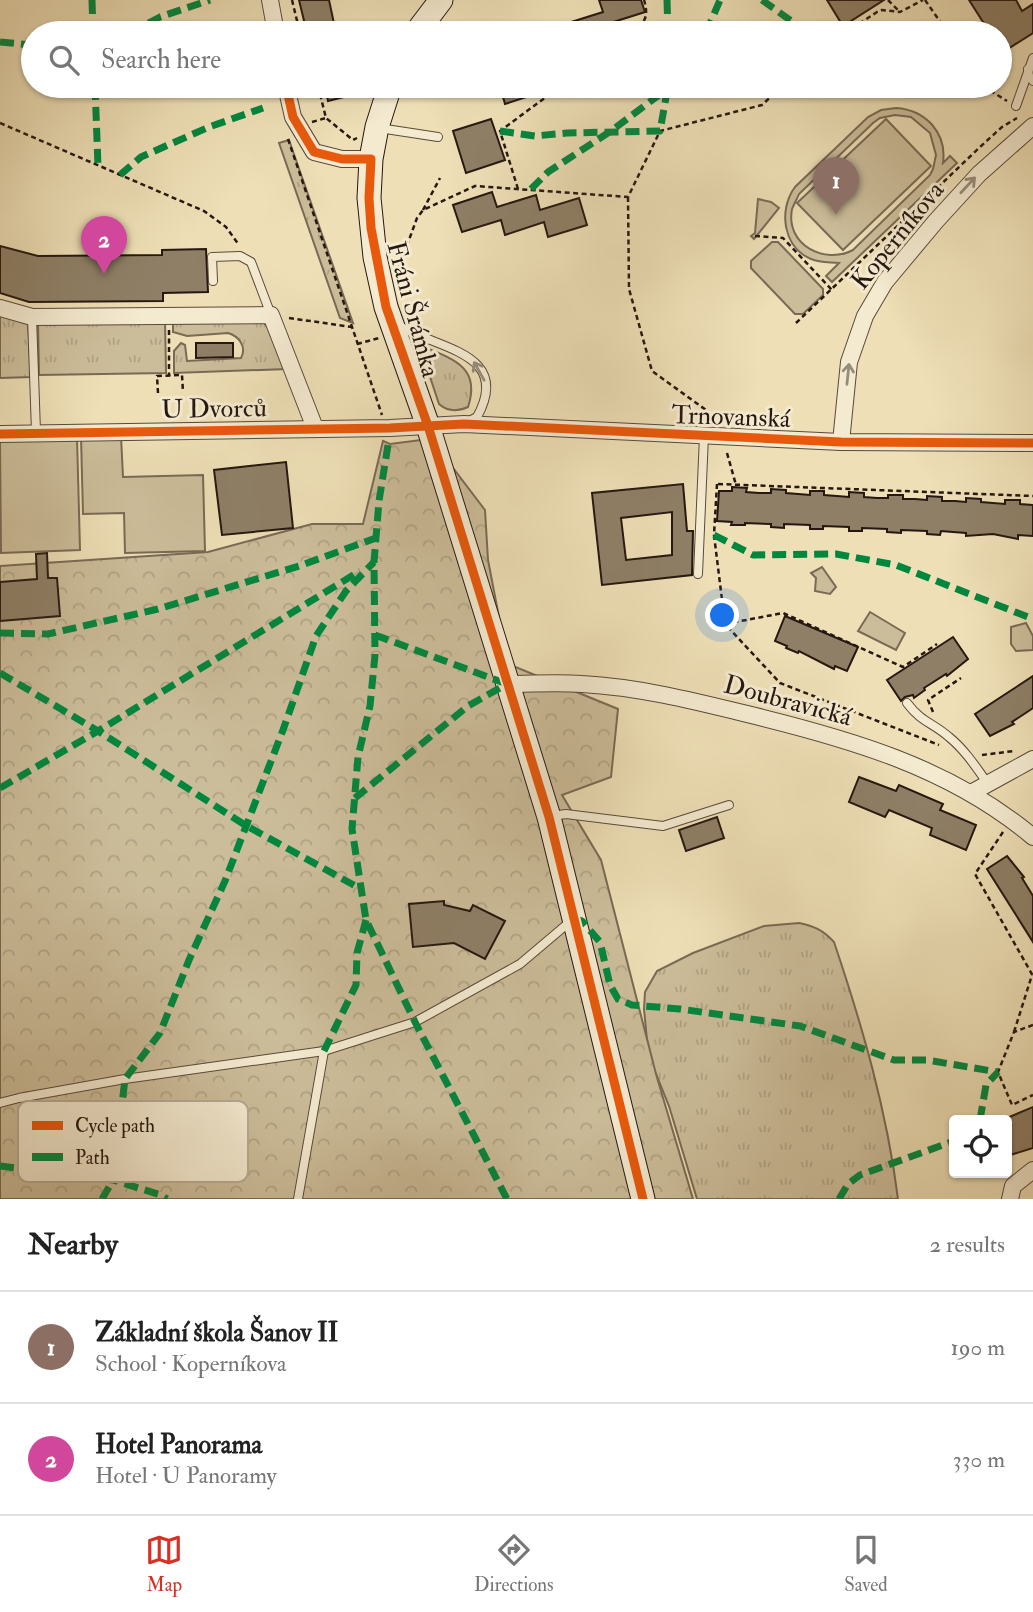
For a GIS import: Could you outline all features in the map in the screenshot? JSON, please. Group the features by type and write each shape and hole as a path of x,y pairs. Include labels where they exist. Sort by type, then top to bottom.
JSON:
{"street":[{"path":"270,0 274,21"},
{"path":"425,21 441,0"},
{"path":"289,98 293,117 314,152 342,159 371,159"},
{"name":"Fráni Šrámka","path":"385,98 370,132 369,198 371,229 386,307 428,426 549,817 643,1199"},
{"name":"Koperníkova","path":"842,442 849,362 865,316 885,282 936,221 1029,119"},
{"path":"0,308 32,317 271,315 315,428"},
{"name":"Trnovanská","path":"428,426 464,424 842,442 1033,443"},
{"name":"U Dvorců","path":"0,434 428,426"},
{"name":"Doubravická","path":"507,684 582,684 667,694 825,733 901,759 971,793 1012,819 1033,837"},
{"path":"971,793 1033,759"},
{"path":"1010,1199 1013,1186 1033,1170"}],"lane":[{"path":"1016,106 1033,58"},
{"path":"1028,69 1033,81"},
{"path":"370,132 438,137"},
{"path":"213,281 212,257 240,256 251,262 271,315"},
{"path":"386,307 399,326 469,356 477,363 485,383 485,400 477,417 464,424"},
{"path":"32,317 36,432"},
{"path":"698,574 704,436"},
{"path":"907,703 916,716 943,732 968,756 988,784"},
{"path":"549,817 566,814 663,826 730,805"},
{"path":"0,1103 125,1079 324,1051 415,1022 520,964 574,918"},
{"path":"298,1199 324,1051"}],"path":[{"path":"292,0 297,21"},
{"path":"644,0 648,12 645,21"},
{"path":"888,0 900,12"},
{"path":"863,21 877,12 900,12 924,0 939,21"},
{"path":"296,18 303,17"},
{"path":"321,98 326,118 353,140 370,132"},
{"path":"518,188 500,131 545,98"},
{"path":"736,485 725,449 725,426 710,426 706,410 653,371 629,289 628,197 660,131 762,105 769,98"},
{"path":"796,323 1002,127 1029,119"},
{"path":"0,123 204,211 226,227 239,244 240,256"},
{"path":"298,126 285,130 383,419 389,421 390,428"},
{"path":"397,273 417,218 440,178"},
{"path":"423,210 475,186 628,197"},
{"path":"755,236 783,238 832,290"},
{"path":"271,315 352,327"},
{"path":"169,328 169,376"},
{"path":"357,344 379,338"},
{"path":"158,393 157,376 182,375 183,392"},
{"path":"700,483 1033,496"},
{"path":"717,484 714,536 726,624 780,683 968,756 1016,751"},
{"path":"726,624 783,613 903,667 937,644"},
{"path":"943,732 928,700 961,678"},
{"path":"1012,819 975,874 1033,976 998,1072 1012,1105 1033,1095"},
{"path":"1014,1032 1033,1025"}],"green space":[{"path":"881,110 907,110 925,118 942,142 943,163 950,156 957,163 832,282 826,276 839,263 811,259 794,246 786,227 786,206 795,187 868,117","holes":["895,115 911,117 930,133 936,155 930,175 853,250 831,255 809,249 801,242 791,222 792,209 799,194 880,118"]},
{"path":"886,119 931,166 843,250 797,203"},
{"path":"289,140 353,323 340,318 279,143"},
{"path":"758,199 771,202 779,208 754,239 751,236 755,233"},
{"path":"772,242 778,242 823,289 823,295 803,314 795,314 751,268 751,261"},
{"path":"0,314 28,322 31,377 0,378"},
{"path":"165,320 166,373 39,375 38,322"},
{"path":"173,320 261,320 268,327 287,369 174,373 174,351 181,343 185,345 187,361 241,358 243,350 239,339 232,334 187,336 173,332"},
{"path":"424,347 455,361 468,374 471,394 468,407 453,410 439,404 422,353"},
{"path":"121,436 123,477 203,475 205,551 125,553 124,513 83,514 81,437"},
{"path":"77,437 80,550 1,553 0,440"},
{"path":"421,440 453,468 485,510 488,560 508,664 618,709 611,777 562,795 601,860 656,1074 693,1199 0,1199 0,566 208,552 312,524 363,524 383,441 390,444"},
{"path":"822,567 836,587 830,594 815,591 816,578 811,573"},
{"path":"870,612 905,633 896,650 858,631"},
{"path":"1026,623 1033,636 1033,650 1016,651 1011,644 1011,627"},
{"path":"799,923 818,929 834,942 872,1069 887,1133 898,1199 697,1199 669,1106 654,1069 647,1040 645,992 657,971 693,953 764,926"}],"building":[{"path":"299,0 329,0 333,21 304,21"},
{"path":"599,0 641,0 645,12 616,21 574,21 603,12"},
{"path":"827,0 884,0 851,21 840,21"},
{"path":"969,0 1016,0 1022,11 1033,4 1033,33 1012,46 1012,21 982,21"},
{"path":"503,98 523,98 505,104"},
{"path":"491,119 505,160 466,173 453,131"},
{"path":"492,192 497,207 536,195 540,210 579,198 587,225 548,237 544,222 505,235 501,220 462,232 453,205"},
{"path":"0,246 38,256 162,255 162,250 206,249 208,292 163,293 163,301 29,302 0,293"},
{"path":"196,343 233,343 233,357 196,358"},
{"path":"286,462 293,528 222,535 214,470"},
{"path":"683,484 687,531 693,531 692,575 602,585 592,493","holes":["672,512 672,555 626,560 621,518"]},
{"path":"732,487 747,488 746,492 759,493 771,493 771,489 810,495 810,491 824,491 824,495 849,497 849,492 864,493 864,497 888,498 888,495 903,495 903,499 927,500 927,496 942,497 942,501 966,502 966,498 1005,504 1005,500 1020,500 1020,504 1033,505 1033,536 1018,535 1018,539 993,534 966,536 966,533 941,531 940,535 927,534 927,531 887,532 887,529 862,528 862,531 849,531 849,527 823,526 823,529 810,529 810,525 784,524 784,528 771,527 771,524 731,525 732,522 717,521 719,491 732,491"},
{"path":"47,553 48,578 57,578 60,616 0,621 0,582 37,579 36,554"},
{"path":"785,616 858,647 847,671 835,666 834,669 775,641"},
{"path":"953,637 968,659 947,676 946,674 924,688 925,690 914,698 913,695 901,701 887,680"},
{"path":"1033,676 1033,708 1012,722 1014,724 990,736 975,714"},
{"path":"859,777 896,791 899,785 943,804 940,810 976,825 966,850 930,835 932,828 889,810 885,817 849,802"},
{"path":"717,817 724,838 686,851 679,830"},
{"path":"1007,856 1024,877 1022,878 1033,896 1033,942 987,869"},
{"path":"444,901 444,905 470,911 473,905 505,921 485,959 454,943 413,947 409,904"},
{"path":"1033,1107 1033,1148 1012,1154 1012,1116"}],"marked path":[{"path":"92,0 93,21"},
{"path":"152,21 210,0"},
{"path":"667,0 668,21"},
{"path":"711,21 720,0"},
{"path":"762,0 791,21"},
{"path":"0,42 21,44"},
{"path":"95,98 98,166"},
{"path":"531,189 548,172 611,131 655,98"},
{"path":"500,131 535,136 660,131 666,98"},
{"path":"120,175 141,157 209,127 263,108"},
{"path":"388,445 379,501 374,562 375,655 370,706 358,757 352,829 366,920 415,1022 507,1199"},
{"path":"714,535 753,555 836,554 896,565 1033,619"},
{"path":"0,633 48,634 158,609 299,566 376,538"},
{"path":"122,1101 125,1079 160,1033 225,881 316,636 346,591 374,562"},
{"path":"0,788 360,571"},
{"path":"375,635 507,684"},
{"path":"0,673 98,731 245,825 361,889"},
{"path":"355,798 468,706 507,684"},
{"path":"574,918 582,921 600,942 610,985 618,999 632,1005 800,1026 894,1060 927,1060 998,1072"},
{"path":"324,1051 356,985 357,953 366,920"},
{"path":"981,1115 986,1085 998,1072"},
{"path":"839,1199 848,1184 860,1175 949,1143"},
{"path":"0,1166 18,1168"},
{"path":"102,1199 112,1182"},
{"path":"119,1182 167,1199"}],"cycle path":[{"path":"289,98 293,117 314,152 342,159 371,159 371,228 386,307 428,426 549,817 643,1199"},
{"path":"0,434 390,428 464,424 841,442 1033,443"}],"place":[{"name":"Základní škola Šanov II","path":"836,215"},
{"name":"Hotel Panorama","path":"104,274"}]}
